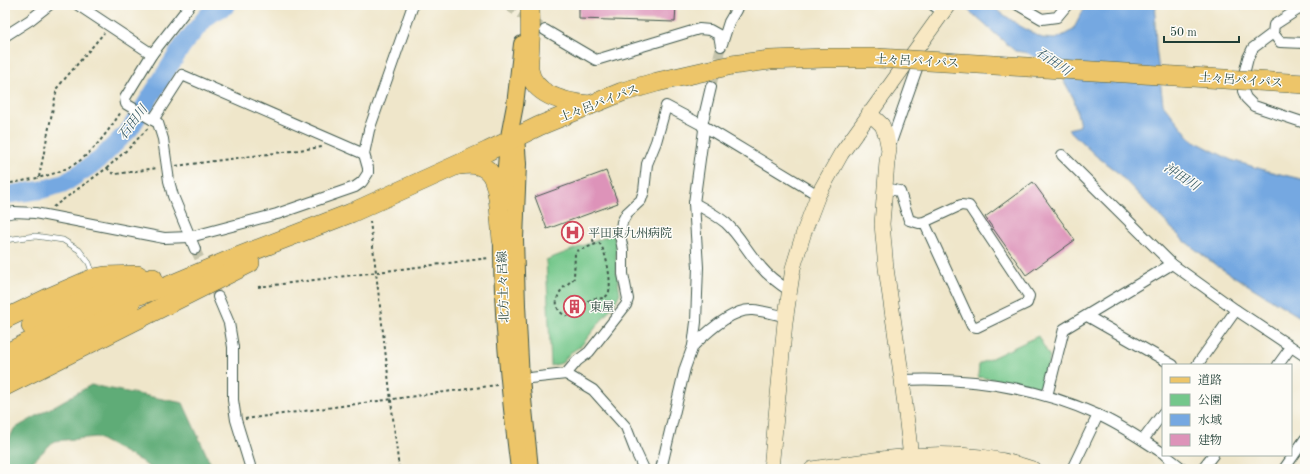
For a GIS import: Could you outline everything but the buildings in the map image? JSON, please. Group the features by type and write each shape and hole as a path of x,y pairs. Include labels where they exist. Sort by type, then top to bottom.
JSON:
{"highway":[{"path":"530,5 529,70 534,81 541,90 550,95 565,101 590,105"},
{"name":"土々呂バイパス","path":"362,204 458,165 512,136 622,92 657,82 732,65 777,60 878,58 1305,84"},
{"path":"1266,82 1305,77"},
{"path":"1266,82 1305,90"},
{"name":"土々呂バイパス","path":"362,204 484,142 512,136"},
{"path":"458,165 476,164 482,166 492,175 497,189 502,248"},
{"path":"5,368 96,325 168,280 228,248 288,226 362,204"},
{"path":"5,386 362,204"},
{"path":"5,320 50,297 94,278 105,276 145,275 168,280"},
{"path":"5,339 105,292 168,280"},
{"path":"5,354 88,312 168,280"}],"main road":[{"name":"北方土々呂線","path":"530,5 522,44 512,136 505,163 502,248 515,381 530,469"},
{"name":"北方土々呂線","path":"512,136 518,164 515,240 515,381 518,469"}],"street":[{"path":"5,36 30,20 49,5"},
{"path":"78,5 152,54"},
{"path":"190,5 152,54 124,98 127,105 158,123 163,139 173,196 195,249"},
{"path":"5,214 14,212 44,215 164,238 190,237 277,214 355,187 362,182 368,173 364,154 369,130 413,5"},
{"path":"545,30 596,60 699,29 710,30 719,35 721,46 729,22 738,5"},
{"path":"1018,5 1042,19 1056,17 1067,5"},
{"path":"1305,5 1274,25 1273,33 1280,42 1305,43"},
{"path":"911,463 902,380 886,268 883,231 885,188 889,150 912,80 943,7"},
{"path":"771,469 786,317 793,268 804,232 818,196 841,154 869,113 933,28"},
{"path":"1273,33 1253,48 1248,58 1245,70 1243,91 1246,98 1254,106 1305,123"},
{"path":"151,119 182,75 364,154"},
{"path":"661,469 685,368 693,346 696,322 698,267 694,203 704,130 702,124 711,87"},
{"path":"566,374 577,361 589,352 626,305 628,299 623,274 623,250 620,235 622,222 626,213 641,200 648,164 666,106 702,124 818,196"},
{"path":"869,113 882,125 889,150"},
{"path":"1062,155 1172,264 1236,310 1305,356"},
{"path":"885,188 900,192 910,220 919,223 960,205 969,206 1029,296 1028,303 977,327 972,326 924,222"},
{"path":"694,203 726,223 760,267 790,291"},
{"path":"1047,396 1064,329 1172,264"},
{"path":"218,297 229,322 234,347 233,400 236,420 251,469"},
{"path":"693,346 716,324 742,312 751,310 786,317"},
{"path":"1198,364 1236,310"},
{"path":"1087,316 1171,364"},
{"path":"1279,364 1291,347"},
{"path":"515,381 566,374 593,390 626,427 644,469"},
{"path":"902,380 941,379 996,384 1047,396 1098,415 1144,440 1162,453"},
{"path":"1144,440 1162,414"},
{"path":"1072,469 1098,415"},
{"path":"1284,469 1305,439"},
{"path":"888,469 911,463 935,454 963,454 990,457 1033,469"},
{"path":"1167,456 1183,469"},
{"path":"1202,469 1212,456"},
{"path":"812,469 911,463 962,466 983,469"}],"lane":[{"path":"5,240 35,236 63,240 79,250 89,263 94,278"}],"path":[{"path":"39,177 57,88 110,27"},
{"path":"5,184 39,177 72,166 90,151 127,105"},
{"path":"44,215 107,168 145,132 151,119"},
{"path":"107,168 112,173 116,174 342,144"},
{"path":"362,204 375,273 399,469"},
{"path":"593,239 594,245"},
{"path":"594,245 602,245 610,285 609,294 605,297 592,299 589,301 577,316 563,316 559,312 557,302 559,292 574,278 575,253 594,245"},
{"path":"258,287 375,273 502,248"},
{"path":"582,300 589,301"},
{"path":"236,420 391,400 515,381"}],"green space":[{"name":"平田東九州病院","path":"613,234 616,244 616,268 620,293 615,303 581,346 570,353 562,363 551,366 546,260"},
{"path":"1038,336 1050,357 1042,386 1038,388 1019,383 978,377 979,364"},
{"path":"91,385 183,403 213,469 151,469 141,461 96,437 54,441 25,469 5,469 5,448 14,429"}],"water":[{"name":"沖田川","path":"972,5 990,5 1020,26 1042,38 1056,39 1073,30 1086,5 1156,5 1156,47 1163,104 1192,140 1231,160 1305,180 1305,320 1217,266 1182,239 1117,172 1095,155 1068,129 1080,126 1074,99 1065,83 1058,54 1054,51 1035,54 1015,51 968,10"}],"waterway":[{"name":"石田川","path":"5,195 41,190 65,183 99,160 130,129 183,45 207,16 227,5"},
{"name":"石田川","path":"1023,39 1073,73"}],"tunnel":[{"path":"507,5 545,30"},
{"path":"711,87 721,46"},
{"path":"195,249 218,297"}],"place":[{"name":"平田東九州病院","path":"572,233"},
{"name":"東屋","path":"575,307"}]}
